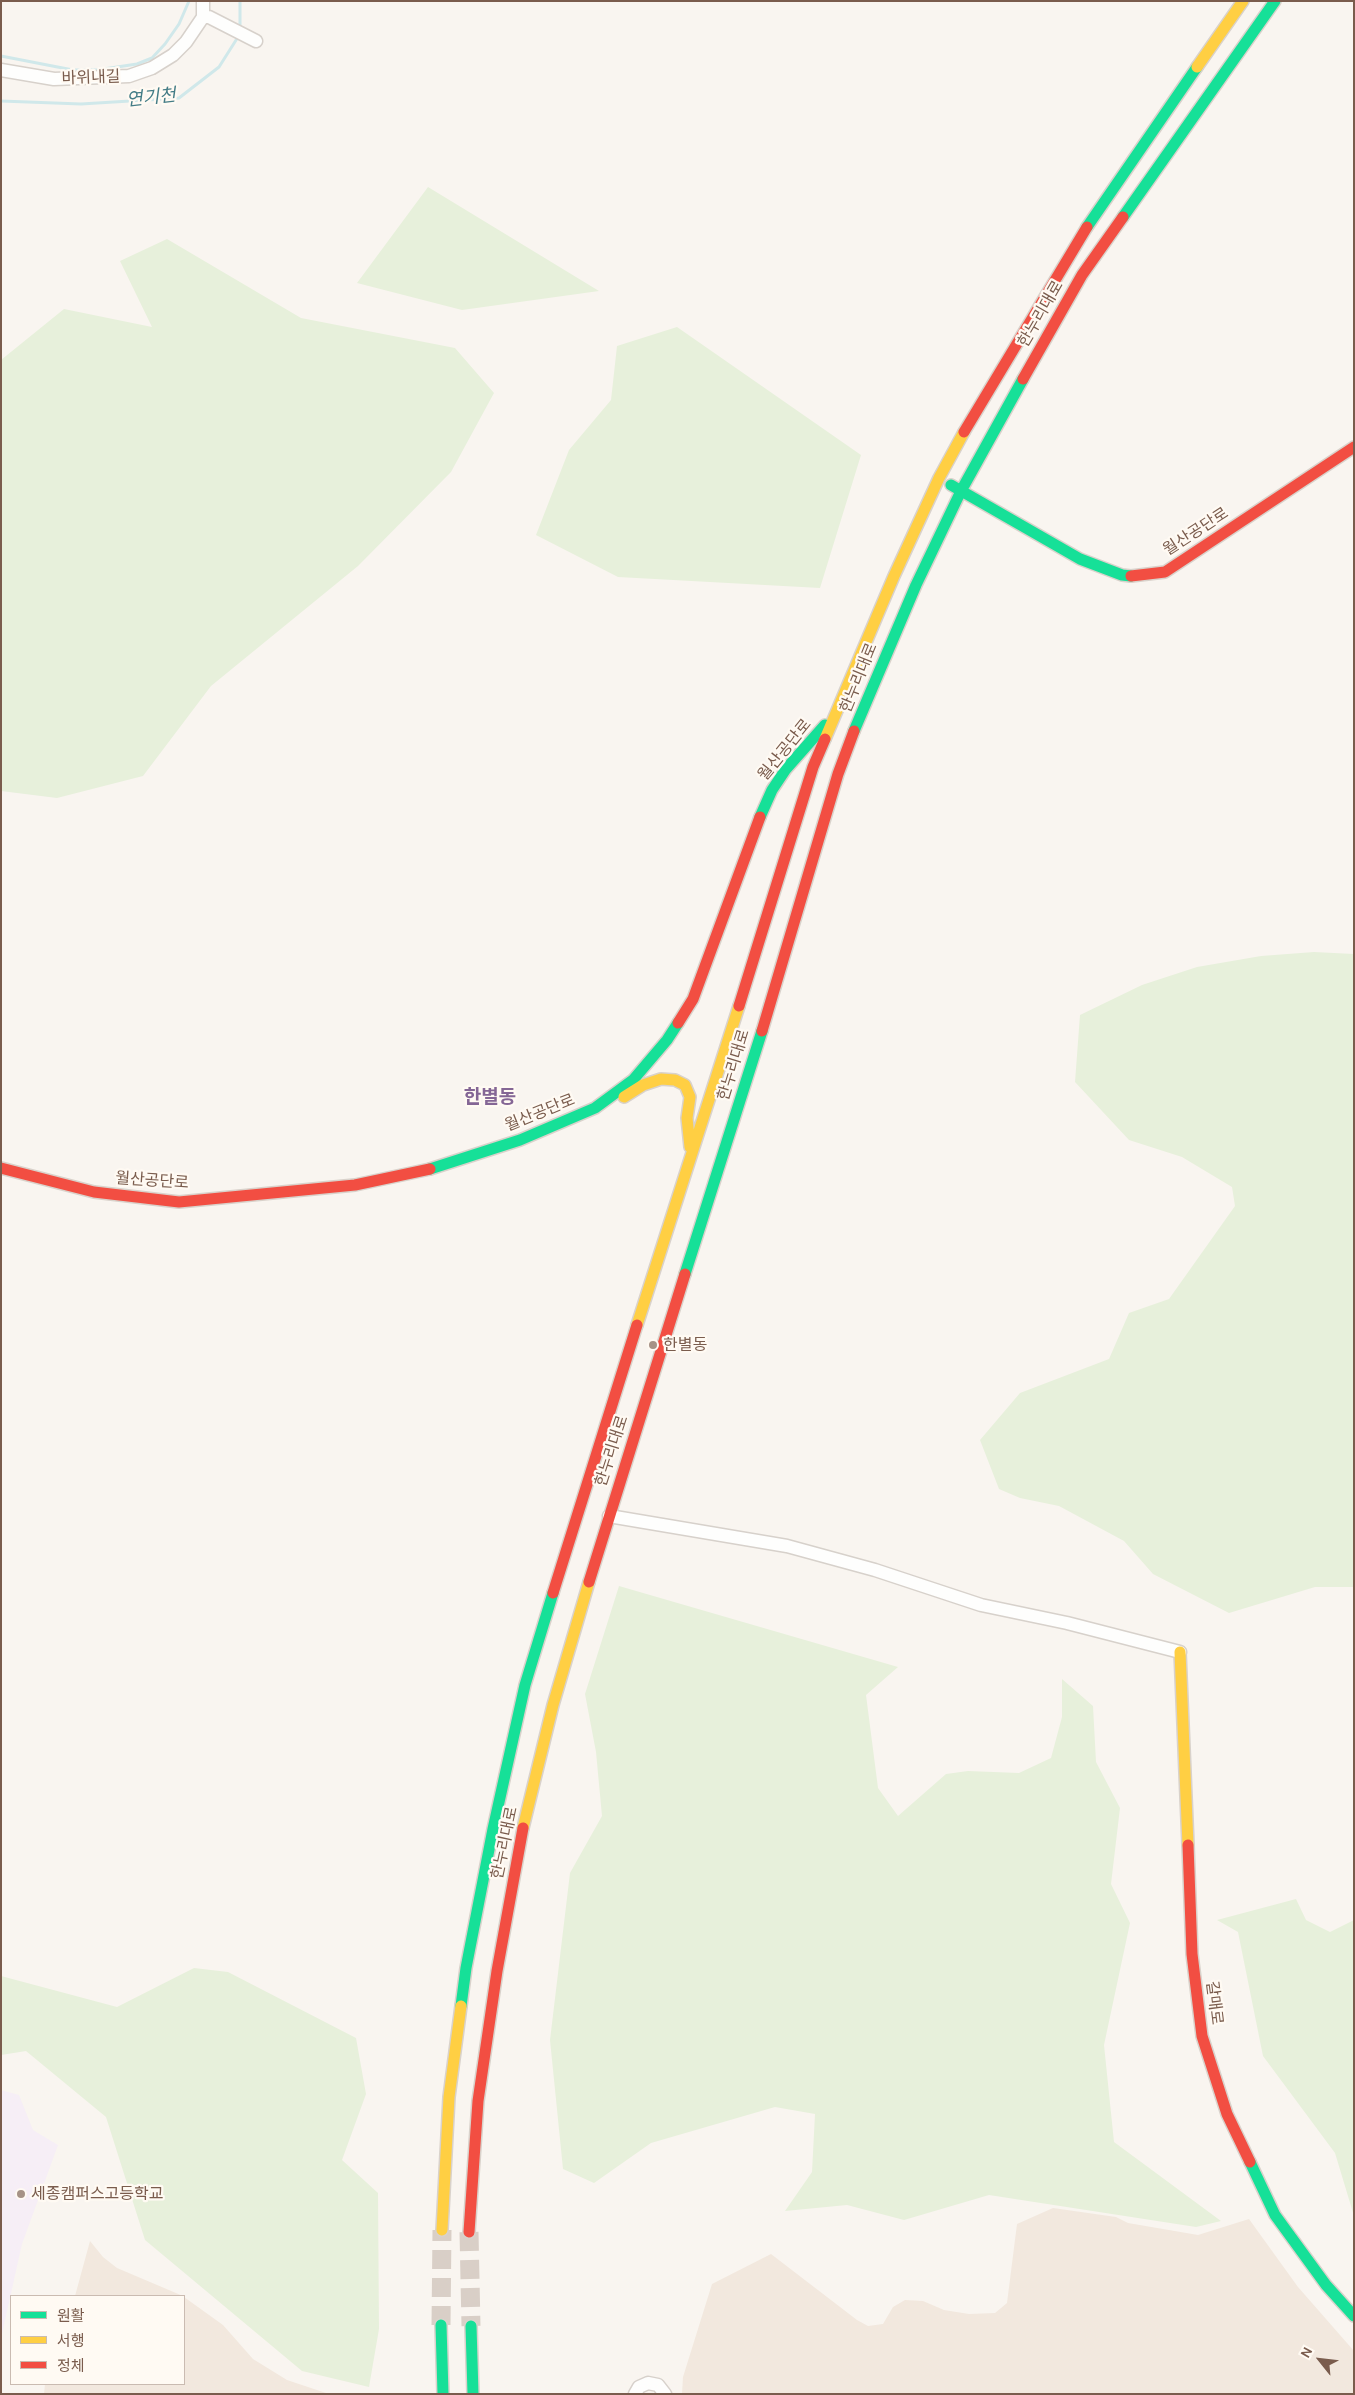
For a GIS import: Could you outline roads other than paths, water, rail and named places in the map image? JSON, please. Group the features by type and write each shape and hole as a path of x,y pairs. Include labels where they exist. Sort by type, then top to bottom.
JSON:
{"street":[{"path":"203,1 206,17 256,41"},
{"name":"한누리대로","path":"442,2230 449,2097 466,1968 493,1828 525,1685 577,1511 813,767 894,576 939,478 1064,262 1243,1"},
{"name":"한누리대로","path":"469,2232 478,2101 497,1971 520,1840 554,1705 609,1516 744,1088 838,774 866,699 916,585 961,491 1082,275 1275,1"},
{"name":"바위내길","path":"1,70 54,79 129,76 152,68 173,55 206,17"},
{"name":"월산공단로","path":"939,478 1080,559 1122,576 1140,576 1165,572 1184,561 1354,447"},
{"name":"월산공단로","path":"1,1168 94,1192 189,1202 354,1185 409,1175 520,1140 595,1108 632,1080 667,1040 693,999 755,827 772,790 802,749 834,716 866,699"},
{"path":"595,1108 610,1104 643,1086 661,1079 675,1080 685,1085 690,1097 687,1118 691,1156"},
{"path":"609,1516 787,1546 875,1570 981,1606 1067,1623 1180,1652"},
{"name":"갈매로","path":"1180,1652 1191,1944 1202,2036 1227,2114 1275,2215 1326,2285 1354,2316"},
{"path":"441,2325 443,2394"},
{"path":"470,2326 473,2394"},
{"path":"635,2394 639,2387 648,2383 658,2385 665,2394"}],"waterway":[{"path":"1,56 73,70 97,70 137,64 152,58 165,44 179,24 189,1"},
{"name":"연기천","path":"240,1 240,29"},
{"name":"연기천","path":"1,101 81,104 179,98 219,67 238,37"}],"tunnel":[{"path":"441,2325 442,2230"},
{"path":"469,2232 471,2326"}],"place":[{"name":"한별동","path":"653,1345"},
{"name":"세종캠퍼스고등학교","path":"21,2194"}],"district":[{"name":"한별동","path":"490,1098"}]}
